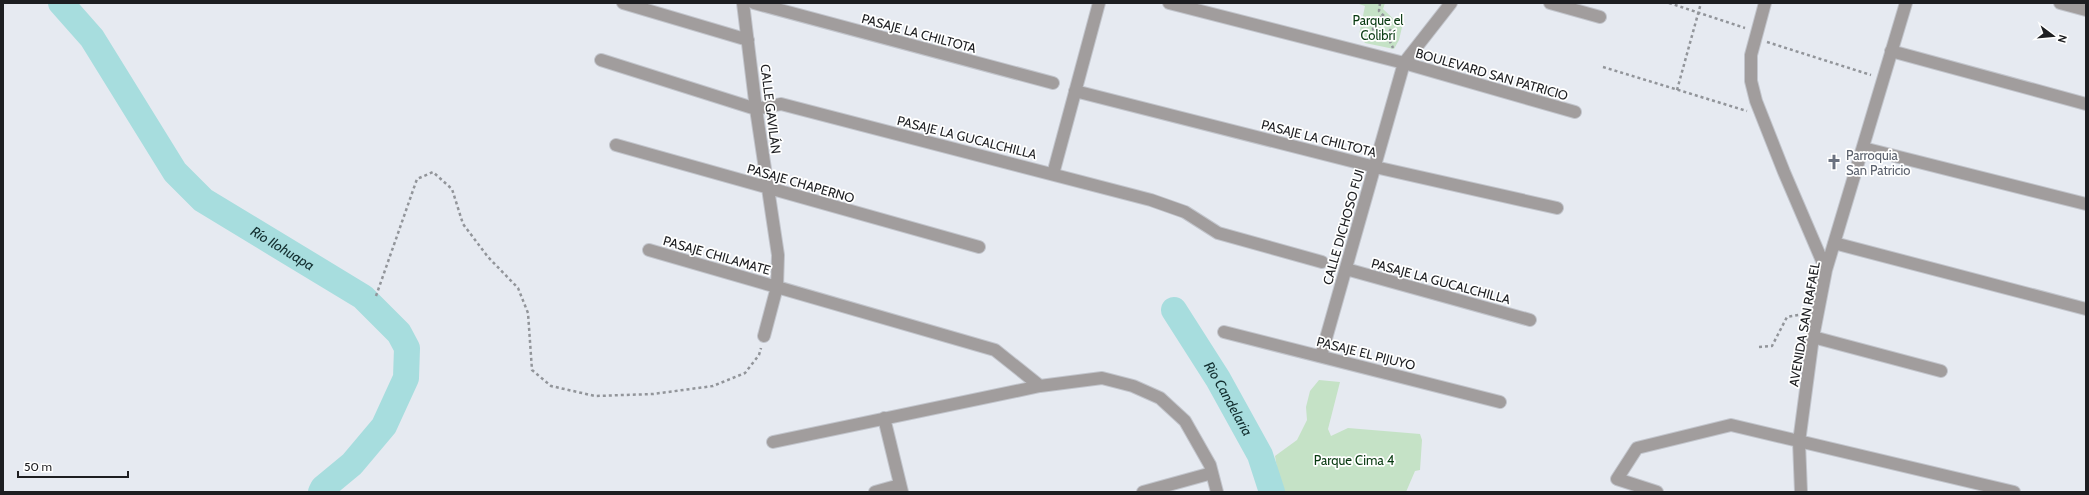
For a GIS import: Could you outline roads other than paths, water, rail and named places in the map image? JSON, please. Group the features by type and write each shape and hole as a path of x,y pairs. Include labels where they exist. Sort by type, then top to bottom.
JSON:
{"street":[{"path":"623,3 748,40"},
{"name":"CALLE GAVILÁN","path":"742,3 778,255 776,287 764,336"},
{"name":"PASAJE LA CHILTOTA","path":"754,3 1053,83"},
{"path":"1053,174 1099,3"},
{"name":"BOULEVARD SAN PATRICIO","path":"1169,3 1404,63 1575,112"},
{"name":"CALLE DICHOSO FUI","path":"1321,356 1404,63 1450,3"},
{"path":"1550,3 1600,16"},
{"path":"1765,3 1750,55 1751,81 1762,116 1826,270"},
{"name":"AVENIDA SAN RAFAEL","path":"1801,492 1799,442 1813,337 1826,270 1906,3"},
{"path":"2060,3 2086,10"},
{"path":"1891,51 2086,104"},
{"name":"PASAJE LA GUCALCHILLA","path":"601,60 756,109 782,104 1151,200 1185,212 1218,233 1322,262"},
{"name":"PASAJE LA CHILTOTA","path":"1075,91 1375,167 1557,208"},
{"name":"PASAJE CHAPERNO","path":"616,145 979,247"},
{"path":"1863,148 2086,204"},
{"path":"1834,243 2086,309"},
{"name":"PASAJE CHILAMATE","path":"649,250 995,350 1040,386"},
{"name":"PASAJE LA GUCALCHILLA","path":"1346,269 1530,320"},
{"name":"PASAJE EL PIJUYO","path":"1224,332 1500,402"},
{"path":"1813,337 1941,370"},
{"path":"773,442 1040,386 1102,378 1133,386 1160,398 1185,421 1210,465 1217,492"},
{"path":"875,492 901,488 884,418"},
{"path":"1657,492 1617,479 1637,448 1731,425 2014,492"},
{"path":"1143,492 1212,473"}],"waterway":[{"name":"Río Ilohuapa","path":"61,3 92,38 175,172 203,200 363,297 399,333 407,348 406,378 384,426 352,464 323,488 321,492"},
{"name":"Rio Candelaria","path":"1174,310 1218,379 1260,455 1272,492"}],"place":[{"name":"Parroquia San Patricio","path":"1834,162"}],"park label":[{"name":"Parque el Colibrí","path":"1378,28"},
{"name":"Parque Cima 4","path":"1354,460"}]}
